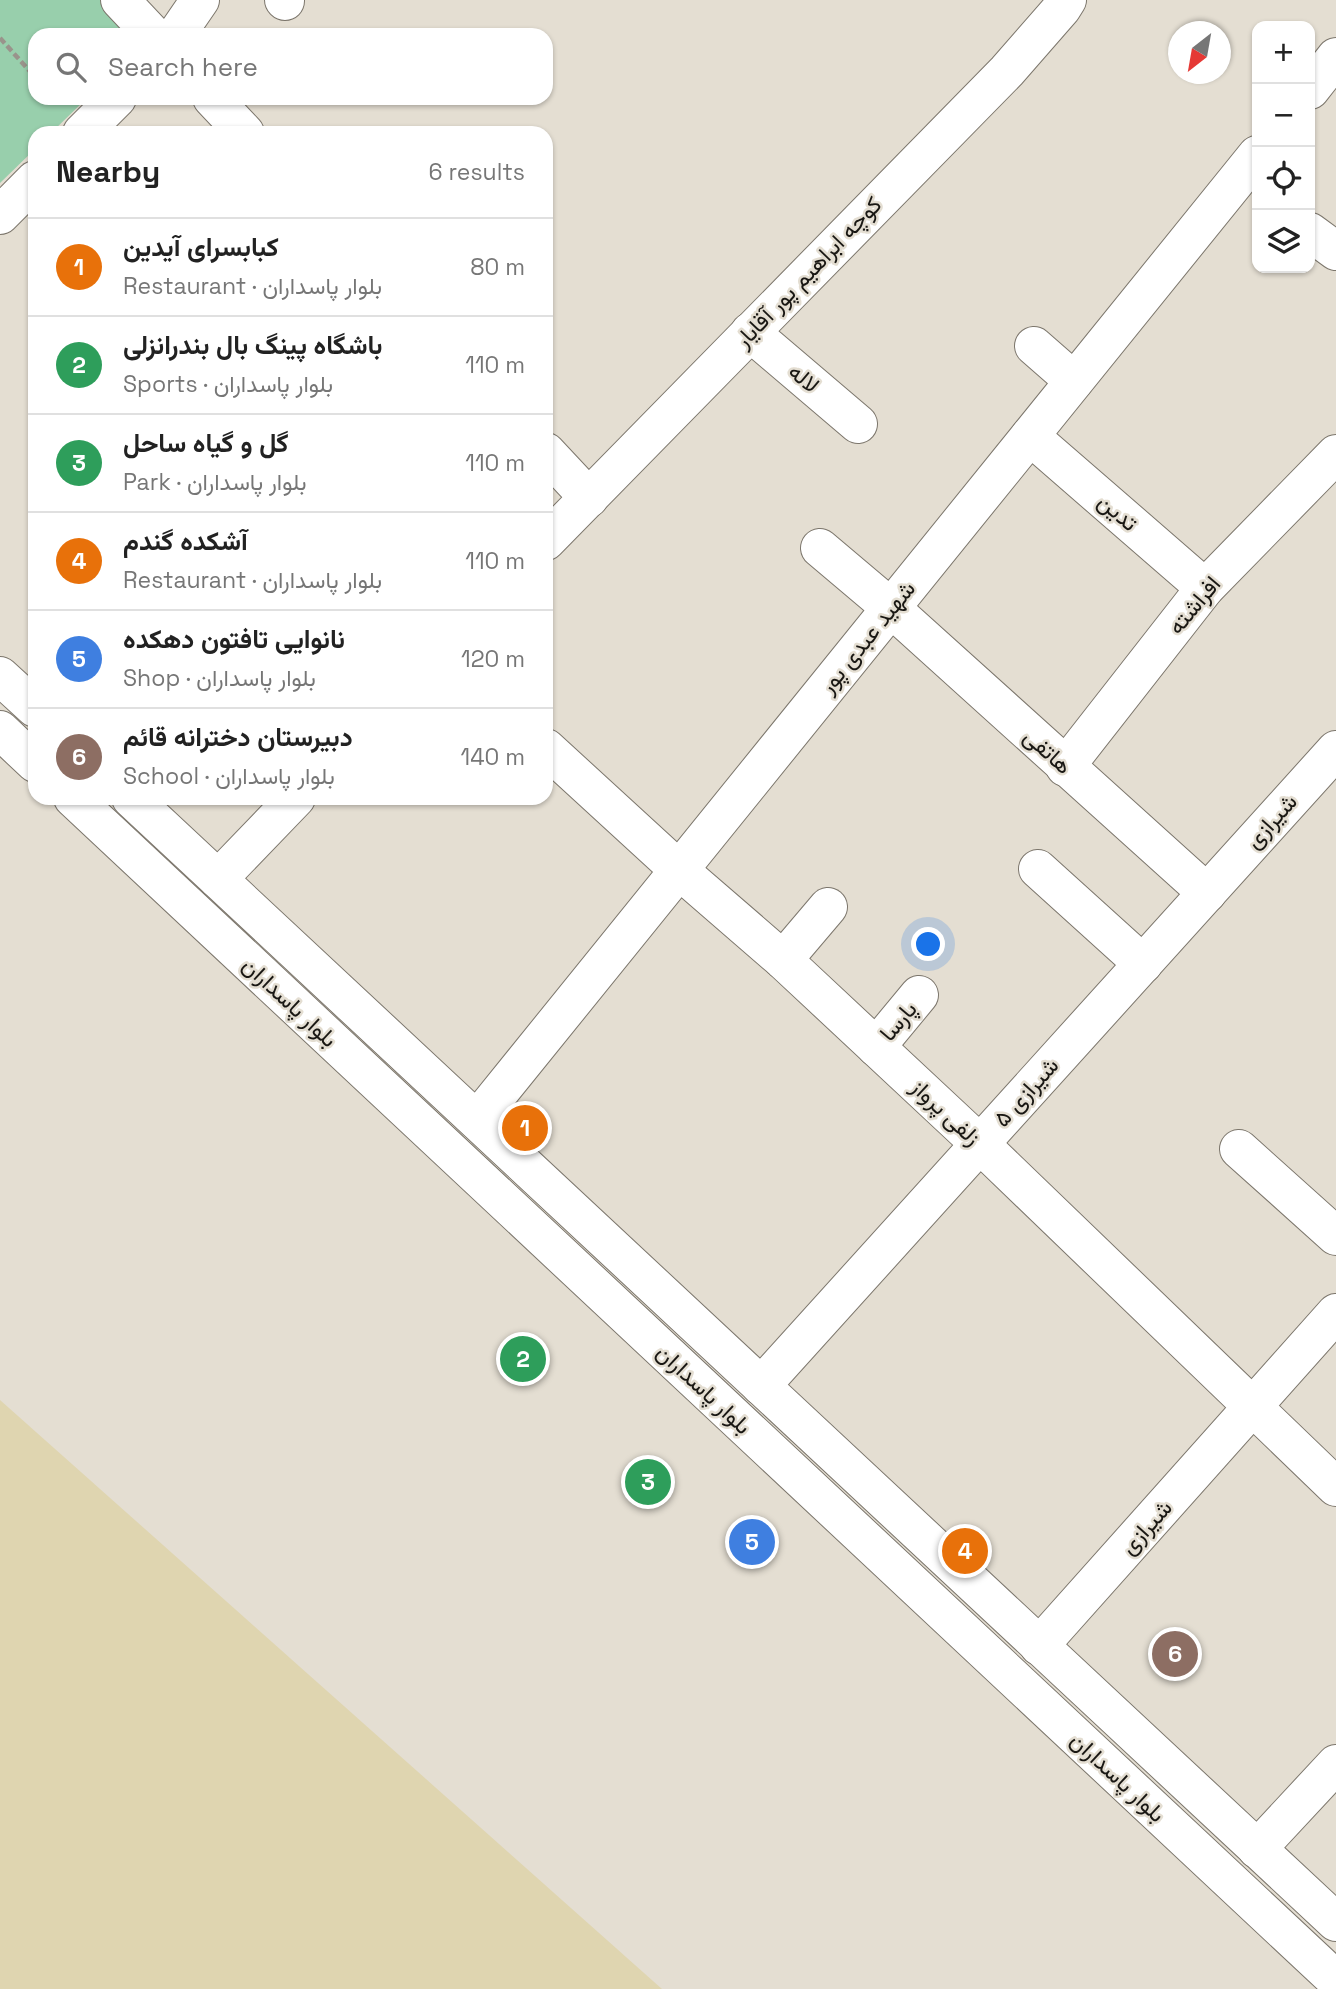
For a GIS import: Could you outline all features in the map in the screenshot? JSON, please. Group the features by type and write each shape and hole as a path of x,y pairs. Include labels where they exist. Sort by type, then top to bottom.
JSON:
{"street":[{"path":"120,0 146,28"},
{"path":"181,28 200,0"},
{"name":"کوچه ابراهیم پور آقایار","path":"553,534 1007,71 1067,0"},
{"path":"1315,84 1336,57"},
{"path":"89,126 110,105"},
{"path":"219,105 238,126"},
{"name":"شهید عبدی پور","path":"477,1120 1074,381 1251,176"},
{"path":"1315,236 1336,251"},
{"name":"لاله","path":"750,332 858,424"},
{"path":"1034,346 1074,381"},
{"name":"تدین","path":"1030,436 1205,588"},
{"name":"افراشته","path":"1065,767 1205,588 1336,454"},
{"path":"553,459 589,498"},
{"name":"هاتفی","path":"821,548 1207,893"},
{"path":"0,676 28,702"},
{"path":"0,730 28,756"},
{"name":"شیرازی","path":"1207,893 1336,750"},
{"name":"زلفی پرواز","path":"553,754 678,870 783,960 980,1144 1336,1487"},
{"name":"بلوار پاسداران","path":"80,805 1336,1980"},
{"name":"بلوار پاسداران","path":"139,805 1336,1922"},
{"path":"218,879 289,805"},
{"path":"1038,869 1143,964"},
{"name":"شیرازی ۵","path":"761,1386 1207,893"},
{"path":"783,960 828,906"},
{"name":"پارسا","path":"876,1047 919,995"},
{"path":"1239,1149 1336,1236"},
{"name":"شیرازی","path":"1039,1646 1336,1313"},
{"path":"1257,1849 1336,1763"}],"path":[{"path":"0,38 28,69"}],"green space":[{"path":"0,0 100,0 128,28 28,28 28,105 80,105 58,126 28,126 28,156 0,183"}],"sand":[{"path":"0,1400 662,1989 0,1989"}],"place":[{"name":"کبابسرای آیدین","path":"525,1128"},
{"name":"باشگاه پینگ بال بندرانزلی","path":"523,1359"},
{"name":"گل و گیاه ساحل","path":"648,1482"},
{"name":"نانوایی تافتون دهکده","path":"752,1542"},
{"name":"آشکده گندم","path":"965,1551"},
{"name":"دبیرستان دخترانه قائم","path":"1175,1654"}]}
